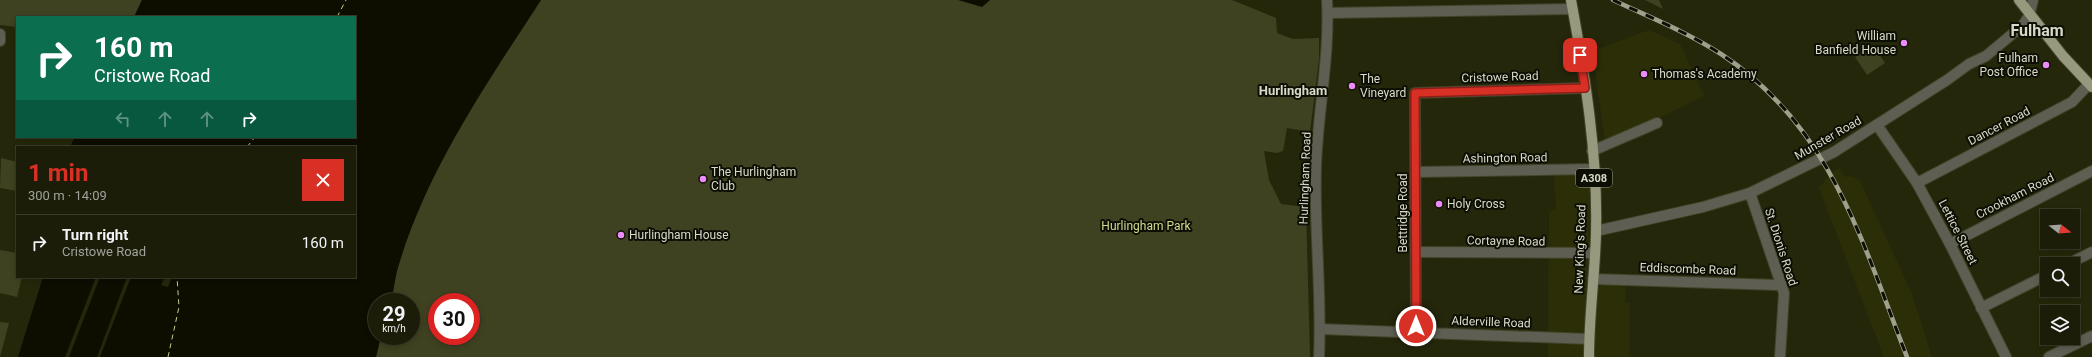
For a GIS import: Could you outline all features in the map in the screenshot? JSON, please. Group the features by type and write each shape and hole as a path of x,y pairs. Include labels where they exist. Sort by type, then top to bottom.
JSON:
{"main road":[{"path":"2019,0 2090,86"},
{"name":"New King's Road","path":"1571,4 1585,88 1594,169 1596,231 1589,357"}],"street":[{"name":"Hurlingham Road","path":"1319,357 1320,329 1316,228 1316,166 1328,47 1327,0"},
{"name":"Munster Road","path":"1596,231 1703,207 1750,193 1834,152 1969,64 1986,56 2023,24 2030,12 2034,0"},
{"path":"1328,13 1521,4 1571,4"},
{"path":"0,34 0,41"},
{"name":"Dancer Road","path":"1917,183 2072,102 2090,86"},
{"name":"Cristowe Road","path":"1415,93 1585,88"},
{"name":"Bettridge Road","path":"1415,93 1417,252 1416,332"},
{"path":"1592,150 1657,123"},
{"name":"Lettice Street","path":"1877,125 1917,183 1950,244 2006,357"},
{"name":"Ashington Road","path":"1416,172 1594,169"},
{"name":"Crookham Road","path":"1950,244 2092,171"},
{"name":"St. Dionis Road","path":"1750,193 1782,283 1784,293 1780,357"},
{"name":"Cortayne Road","path":"1417,252 1595,254"},
{"path":"2080,258 2092,252"},
{"path":"1981,308 2040,278"},
{"name":"Eddiscombe Road","path":"1593,279 1777,285 1782,283"},
{"name":"Alderville Road","path":"1320,329 1589,339"},
{"path":"2049,357 2092,336"}],"shaded area":[{"path":"142,0 541,0 480,95 442,160 411,228 396,273 393,293 368,293 368,345 379,345 376,357 18,357 43,278 356,278 356,146 70,146 74,138 356,138 356,16 134,16"},
{"path":"958,0 990,0 982,7"},
{"name":"Thomas's Academy","path":"1649,30 1680,44 1704,96 1661,117 1605,140 1592,51"},
{"path":"1839,168 1845,177 1852,176 1860,181 1912,294 1932,357 1884,357 1819,188 1831,173"},
{"path":"1584,171 1590,177 1589,261 1584,357 1548,357 1549,211 1556,210 1554,173"},
{"path":"1601,285 1626,286 1625,303 1630,303 1629,357 1594,357 1596,291"}],"green space":[{"path":"0,0 142,0 134,16 16,16 16,27 0,25"},
{"name":"Hurlingham Park","path":"541,0 1232,0 1276,18 1277,33 1293,39 1319,38 1319,59 1310,132 1287,128 1283,151 1277,153 1264,151 1269,180 1281,204 1306,207 1310,357 376,357 379,345 420,345 420,293 393,293 398,269 411,228 442,160 480,95"},
{"path":"1645,0 1659,0 1663,9"},
{"path":"1873,45 1885,63 1867,75 1855,57"},
{"path":"1,158 16,162 16,191 0,188"},
{"path":"0,250 16,253 16,278 22,278 17,297 0,293"},
{"path":"0,322 9,323 0,357"}],"pier":[{"path":"96,278 100,278 69,357 65,357"},
{"path":"127,278 131,278 100,357 97,357"},
{"path":"164,278 172,278 168,287 161,285"}],"ferry route":[{"path":"338,16 346,0"},
{"path":"248,146 254,138"},
{"path":"168,357 179,307 177,278"}],"railway":[{"path":"1613,0 1681,32 1721,54 1759,83 1790,116 1816,151 1838,189 1874,271 1907,357"}],"place":[{"name":"William Banfield House","path":"1904,43"},
{"name":"Fulham Post Office","path":"2046,65"},
{"name":"Thomas's Academy","path":"1644,74"},
{"name":"The Vineyard","path":"1352,86"},
{"name":"The Hurlingham Club","path":"703,179"},
{"name":"Holy Cross","path":"1439,204"},
{"name":"Hurlingham House","path":"621,235"}],"district":[{"name":"Fulham","path":"2037,30"},
{"name":"Hurlingham","path":"1293,90"}],"route":[{"path":"1416,326 1417,252 1415,93 1585,88 1580,55"}]}
